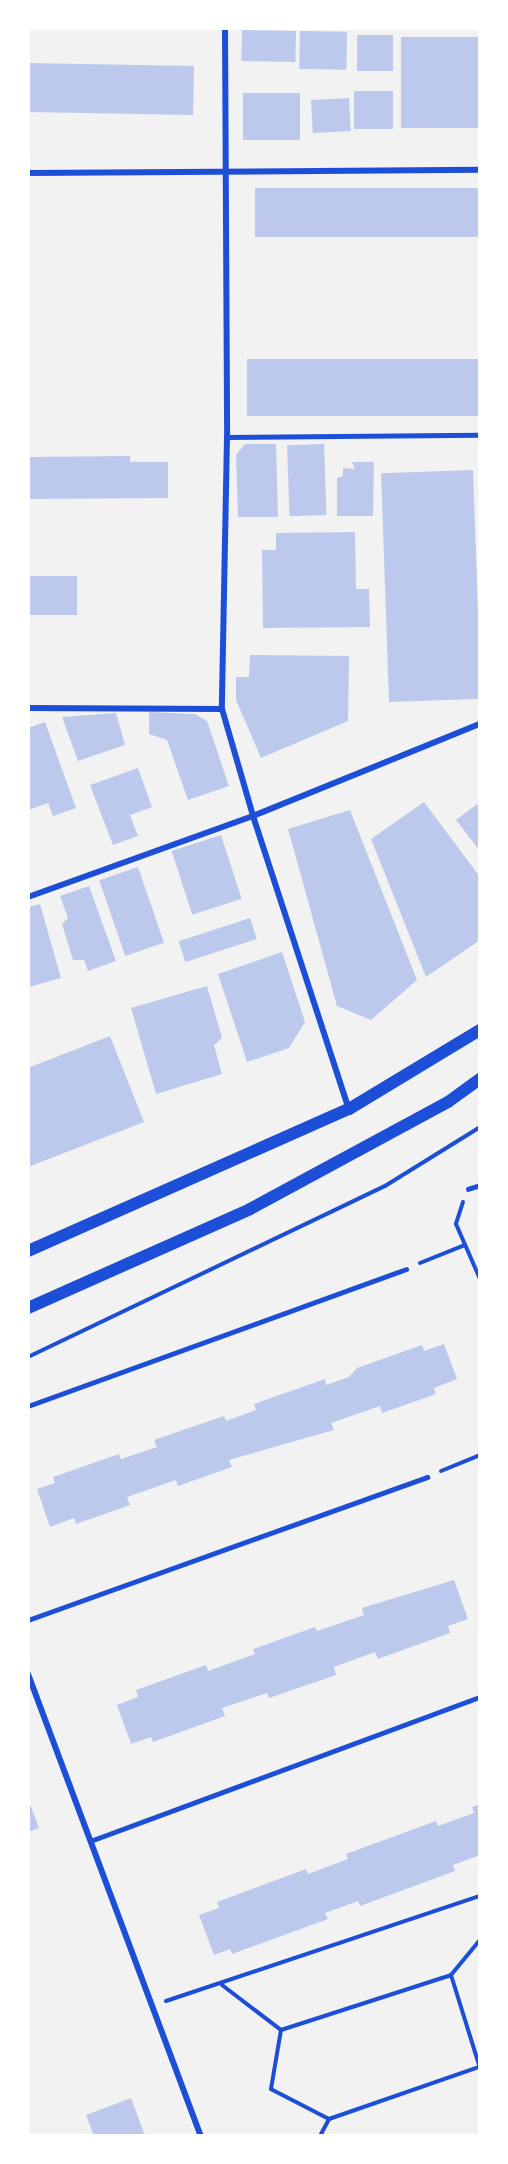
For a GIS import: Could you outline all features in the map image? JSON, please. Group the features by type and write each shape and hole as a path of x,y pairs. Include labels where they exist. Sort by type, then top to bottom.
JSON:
{"main road":[{"path":"28,1251 349,1109 480,1030"},
{"path":"28,1308 250,1209 448,1102 480,1079"}],"street":[{"path":"225,28 228,171 227,437 222,709 253,816 349,1109"},
{"path":"28,173 480,170"},
{"path":"28,708 222,709"},
{"path":"28,897 253,816 480,724"},
{"path":"28,1674 93,1840 201,2136"}],"lane":[{"path":"227,437 480,435"},
{"path":"468,1189 480,1185"},
{"path":"28,1406 406,1269"},
{"path":"28,1620 427,1477"},
{"path":"93,1840 480,1697"}],"path":[{"path":"28,1357 385,1186 480,1127"},
{"path":"468,1189 456,1224 480,1280"},
{"path":"406,1269 465,1245"},
{"path":"427,1477 480,1455"},
{"path":"154,2005 480,1896"},
{"path":"281,2030 451,1975 480,1940"},
{"path":"320,2136 329,2119 479,2068 451,1975"},
{"path":"221,1984 281,2030"},
{"path":"281,2030 271,2089 329,2119"}],"building":[{"path":"242,30 296,31 295,62 241,61"},
{"path":"300,31 347,32 346,70 299,69"},
{"path":"357,35 393,35 393,71 357,71"},
{"path":"401,37 480,37 480,128 401,128"},
{"path":"28,63 194,66 193,115 28,112"},
{"path":"354,91 393,91 393,129 354,129"},
{"path":"243,93 300,93 300,140 243,140"},
{"path":"349,98 351,131 313,133 311,100"},
{"path":"255,188 480,188 480,237 255,237"},
{"path":"247,359 480,359 480,416 247,416"},
{"path":"245,444 276,444 278,517 238,517 236,455"},
{"path":"324,444 326,515 290,516 287,445"},
{"path":"130,456 130,462 168,462 168,498 28,499 28,457"},
{"path":"352,462 374,462 373,516 337,516 337,478 343,476 343,468 355,469"},
{"path":"473,470 480,699 389,702 381,473"},
{"path":"355,532 356,589 369,589 370,627 263,628 262,550 276,550 276,533"},
{"path":"28,576 77,576 77,615 28,615"},
{"path":"250,655 349,656 348,721 261,758 236,700 236,677 249,677"},
{"path":"149,712 195,714 207,721 229,786 188,800 167,740 149,734"},
{"path":"116,713 125,745 78,761 62,717"},
{"path":"45,722 76,808 53,816 48,803 28,810 28,728"},
{"path":"138,768 152,807 130,815 138,836 113,845 90,785"},
{"path":"424,802 480,877 480,940 426,977 371,839"},
{"path":"480,802 480,851 456,820"},
{"path":"350,810 417,980 371,1020 337,1006 288,829"},
{"path":"221,835 242,899 192,915 172,851"},
{"path":"138,867 164,943 125,956 99,880"},
{"path":"89,886 116,961 88,971 84,960 73,960 62,924 68,918 60,896"},
{"path":"40,904 61,978 29,987 28,907"},
{"path":"250,918 257,939 185,962 179,941"},
{"path":"282,952 305,1022 289,1048 247,1062 218,974"},
{"path":"207,986 222,1038 214,1045 222,1074 156,1094 131,1008"},
{"path":"110,1036 144,1122 28,1167 28,1068"},
{"path":"444,1344 457,1379 434,1388 436,1394 382,1413 380,1406 331,1423 334,1430 229,1460 232,1467 178,1486 176,1480 127,1497 130,1505 76,1524 74,1518 50,1527 37,1489 55,1483 53,1477 119,1454 121,1459 157,1447 154,1440 224,1416 226,1421 256,1410 254,1404 325,1379 326,1385 349,1377 357,1368 422,1345 424,1351"},
{"path":"454,1580 468,1619 448,1626 450,1633 378,1659 375,1652 334,1667 336,1675 269,1698 267,1693 222,1708 225,1716 153,1742 151,1737 131,1744 117,1705 138,1697 136,1690 206,1665 208,1671 255,1654 253,1649 315,1627 317,1631 364,1615 362,1608"},
{"path":"28,1799 39,1828 28,1832"},
{"path":"480,1804 480,1855 453,1865 455,1871 360,1906 358,1901 325,1913 328,1919 232,1954 230,1949 214,1955 199,1915 219,1908 217,1902 306,1869 308,1874 348,1859 346,1854 436,1821 438,1826 474,1813 472,1807"},
{"path":"131,2098 145,2136 94,2136 86,2115"}]}
